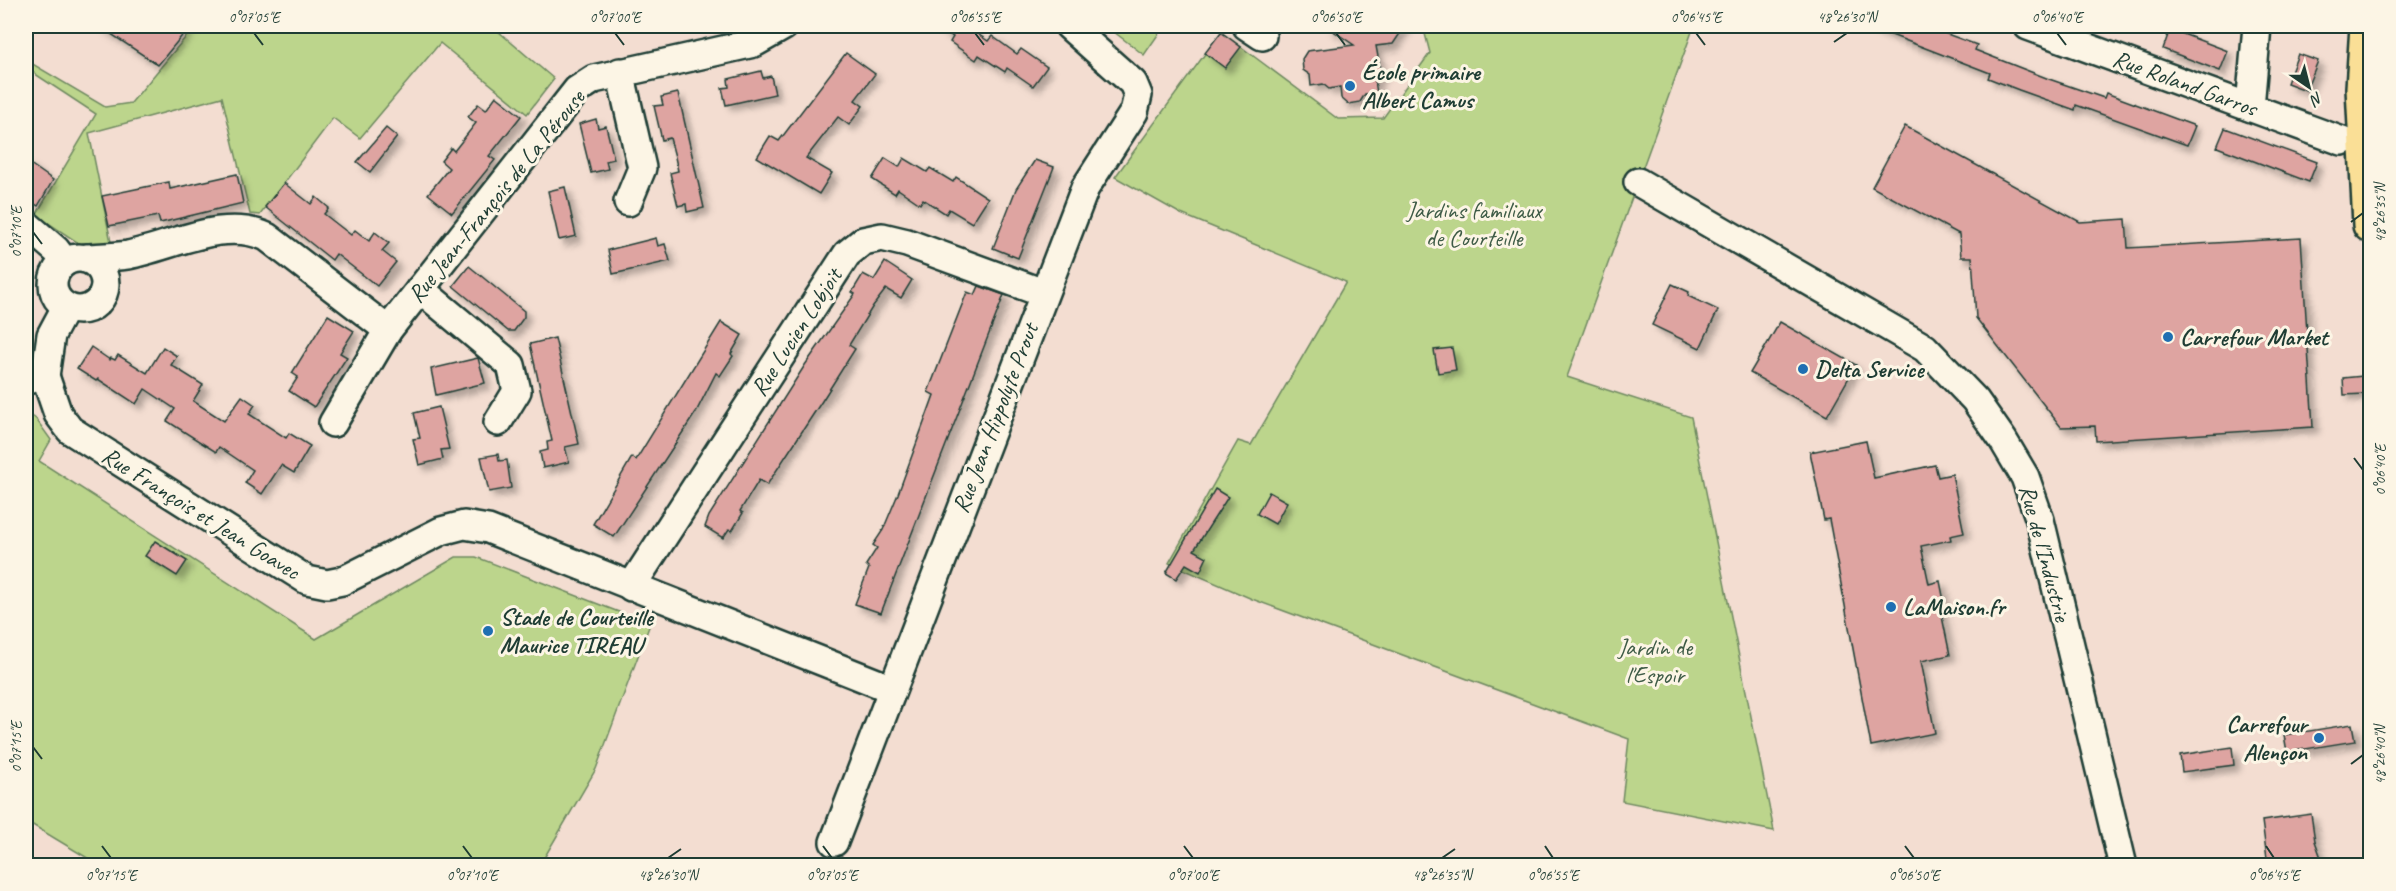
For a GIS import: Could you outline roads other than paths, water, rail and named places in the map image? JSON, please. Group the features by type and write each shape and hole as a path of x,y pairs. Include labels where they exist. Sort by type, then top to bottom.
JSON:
{"main road":[{"path":"2367,26 2363,88 2370,225"}],"street":[{"name":"Rue Jean-François de La Pérouse","path":"333,423 388,330 577,90 594,79 620,72 754,43 784,26"},
{"name":"Rue Jean Hippolyte Prout","path":"834,842 1085,188 1130,119 1138,95 1124,72 1070,26"},
{"name":"Rue Roland Garros","path":"2028,26 2342,141"},
{"path":"2250,106 2257,26"},
{"path":"620,72 642,168 628,202"},
{"name":"Rue de l'Industrie","path":"1638,182 1925,348 1975,400 2025,477 2040,520 2122,866"},
{"path":"26,224 56,250 76,260 96,263 105,279 105,289 94,306 85,309 66,307 54,292 53,281 57,270 76,260 128,255 237,228 252,230 267,237 388,330"},
{"name":"Rue Lucien Lobjoit","path":"631,587 847,254 863,241 882,237 907,243 1043,293"},
{"path":"105,279 128,255"},
{"path":"420,290 511,365 517,391 498,422"},
{"path":"35,378 51,335 66,307"},
{"name":"Rue François et Jean Goavec","path":"35,378 70,430 307,580 327,584 342,581 441,531 464,525 488,529 892,690"}],"place":[{"name":"École primaire Albert Camus","path":"1350,86"},
{"name":"Carrefour Market","path":"2168,337"},
{"name":"Delta Service","path":"1803,369"},
{"name":"LaMaison.fr","path":"1891,607"},
{"name":"Stade de Courteille Maurice TIREAU","path":"488,631"},
{"name":"Carrefour Alençon","path":"2319,738"}],"park label":[{"name":"Jardins familiaux de Courteille","path":"1474,224"},
{"name":"Jardin de l'Espoir","path":"1655,661"}]}
